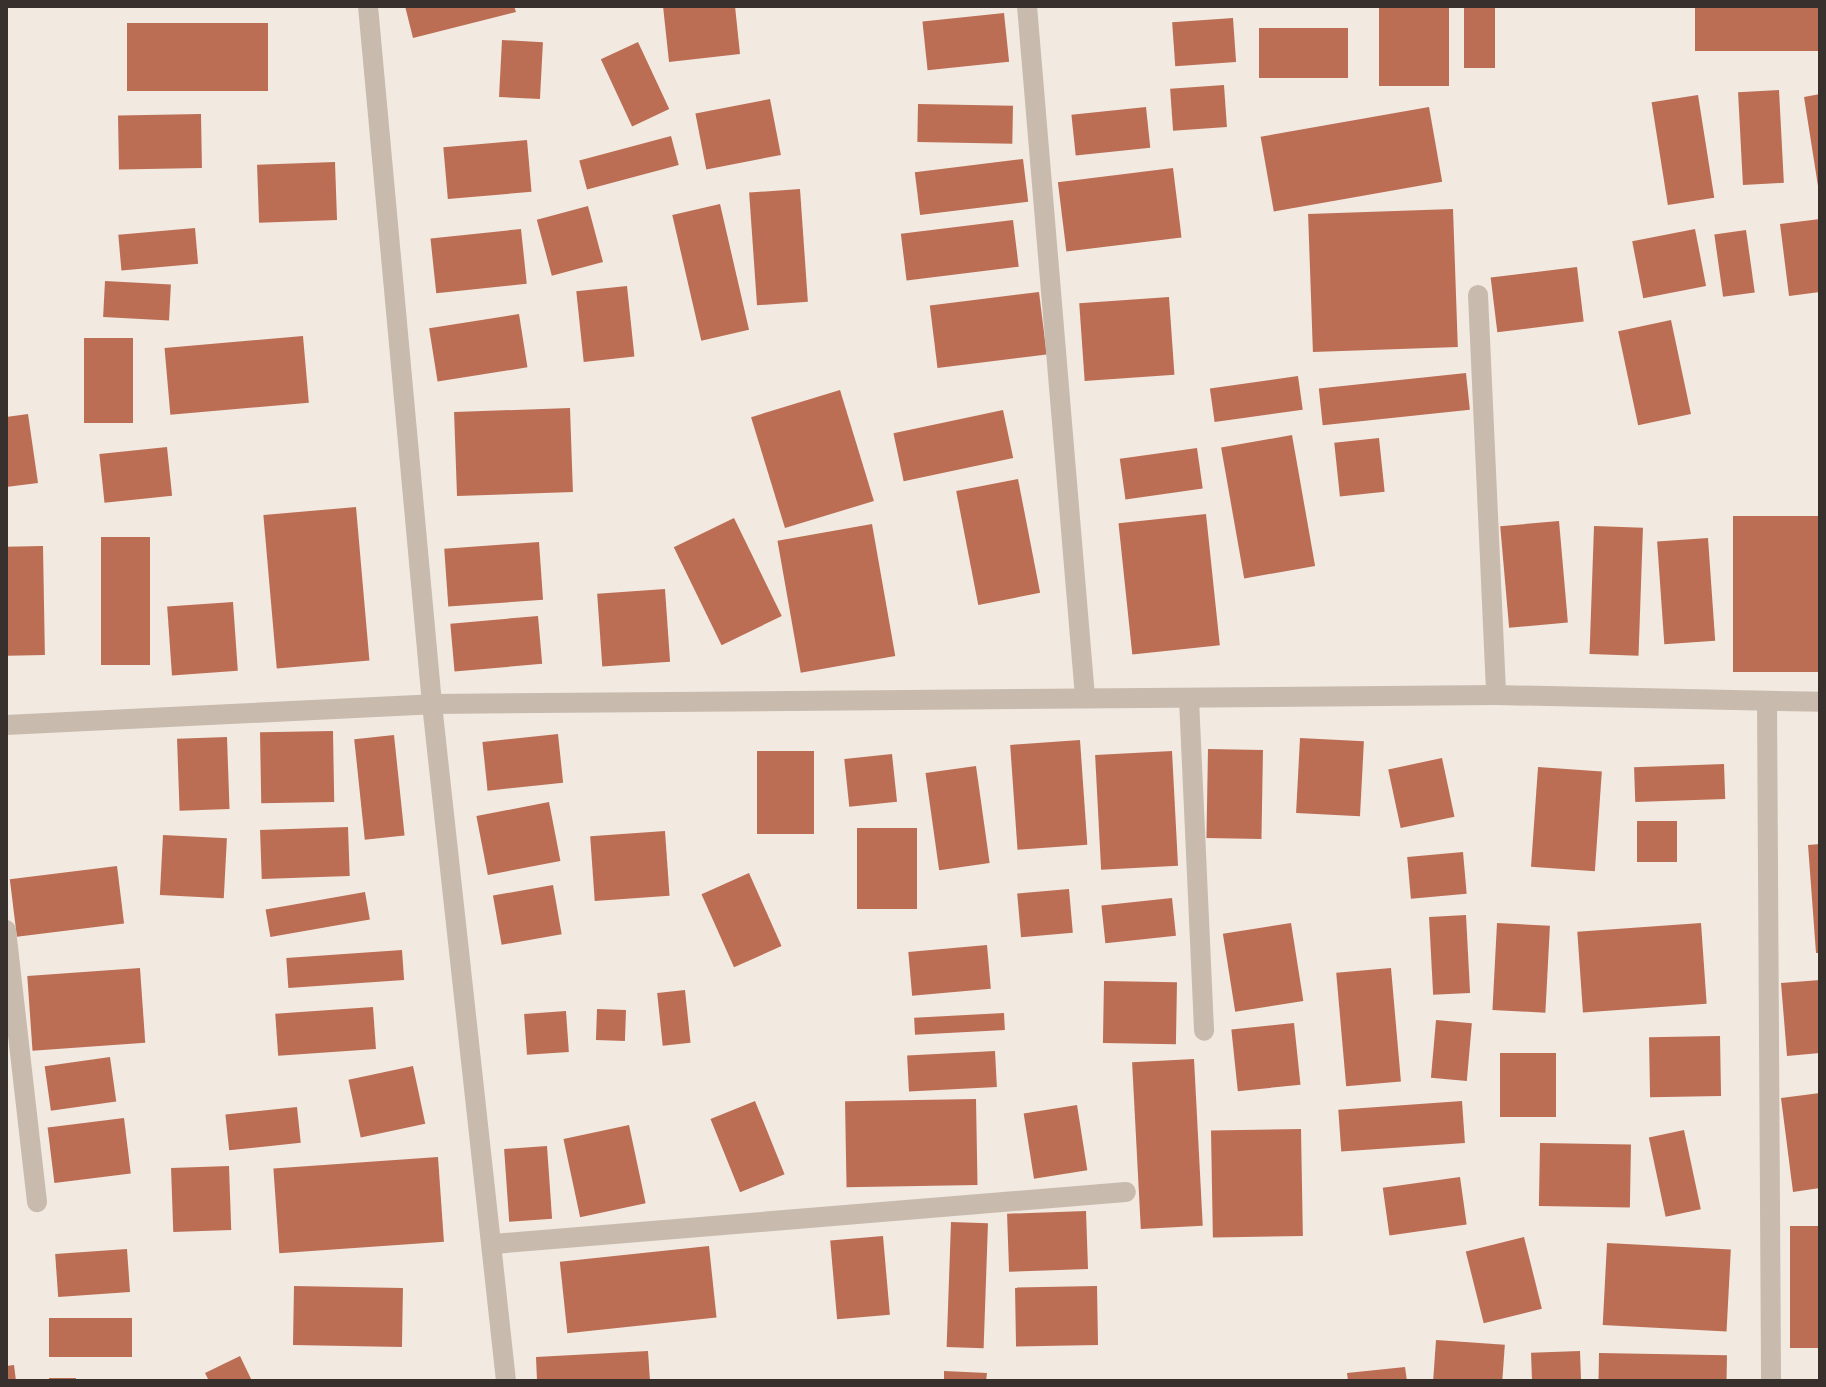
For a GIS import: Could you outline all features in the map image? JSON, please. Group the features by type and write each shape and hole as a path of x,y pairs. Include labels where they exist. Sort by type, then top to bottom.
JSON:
{"street":[{"path":"368,6 432,704 506,1381"},
{"path":"1027,6 1085,696"},
{"path":"1478,295 1496,695"},
{"path":"6,725 432,704 1085,696 1189,699 1496,695 1820,702"},
{"path":"1189,699 1204,1031"},
{"path":"1767,701 1771,1381"},
{"path":"6,930 37,1202"},
{"path":"493,1244 1126,1192"}],"building":[{"path":"405,6 514,6 516,12 413,38"},
{"path":"663,6 735,6 740,54 669,62"},
{"path":"1379,6 1449,6 1449,86 1379,86"},
{"path":"1464,6 1495,6 1495,68 1464,68"},
{"path":"1695,6 1820,6 1820,51 1695,51"},
{"path":"1004,13 1009,62 928,70 922,22"},
{"path":"1233,18 1236,62 1175,66 1172,22"},
{"path":"127,23 268,23 268,91 127,91"},
{"path":"1259,28 1348,28 1348,78 1259,78"},
{"path":"502,40 543,42 540,99 499,97"},
{"path":"638,42 669,109 632,126 601,59"},
{"path":"1224,85 1227,127 1173,131 1170,89"},
{"path":"1779,90 1784,183 1743,185 1738,92"},
{"path":"1820,94 1820,186 1818,186 1804,97"},
{"path":"1698,95 1714,198 1668,205 1652,102"},
{"path":"770,99 781,155 706,169 695,114"},
{"path":"918,104 1013,106 1012,144 917,142"},
{"path":"1146,107 1150,148 1076,156 1071,115"},
{"path":"1429,107 1442,182 1274,212 1261,137"},
{"path":"201,114 202,168 119,169 118,115"},
{"path":"671,136 679,165 587,190 579,161"},
{"path":"527,140 532,192 448,199 443,147"},
{"path":"1023,159 1028,202 920,215 915,172"},
{"path":"335,162 337,220 259,223 257,165"},
{"path":"1173,168 1182,237 1066,252 1058,182"},
{"path":"800,189 808,302 757,305 749,193"},
{"path":"720,204 749,330 701,341 672,215"},
{"path":"588,206 603,262 552,276 537,220"},
{"path":"1453,209 1458,347 1313,352 1308,214"},
{"path":"1820,219 1820,292 1789,296 1780,224"},
{"path":"1013,220 1019,267 907,280 901,234"},
{"path":"195,228 198,264 121,271 118,235"},
{"path":"521,229 527,284 436,293 430,239"},
{"path":"1695,229 1706,286 1643,298 1632,241"},
{"path":"1746,230 1755,292 1723,297 1714,234"},
{"path":"1577,267 1584,322 1497,332 1491,278"},
{"path":"105,281 171,284 169,320 103,317"},
{"path":"627,286 634,357 584,362 576,291"},
{"path":"1039,292 1047,355 937,368 930,305"},
{"path":"1169,297 1174,375 1085,381 1079,303"},
{"path":"519,314 527,367 438,382 429,328"},
{"path":"1671,320 1691,414 1638,425 1618,331"},
{"path":"303,336 309,403 170,415 165,348"},
{"path":"84,338 133,338 133,423 84,423"},
{"path":"1466,373 1470,410 1323,425 1319,388"},
{"path":"1298,376 1303,410 1215,422 1210,388"},
{"path":"840,390 874,501 785,528 751,417"},
{"path":"570,408 573,492 457,496 454,412"},
{"path":"1003,410 1013,458 904,481 893,433"},
{"path":"28,414 38,483 6,487 6,417"},
{"path":"1292,435 1315,566 1244,578 1221,448"},
{"path":"1379,438 1385,492 1340,496 1334,443"},
{"path":"167,447 172,496 104,503 99,454"},
{"path":"1197,448 1203,489 1125,499 1120,459"},
{"path":"1018,479 1040,593 978,605 956,491"},
{"path":"356,507 369,660 277,669 263,515"},
{"path":"1206,514 1220,645 1132,654 1118,523"},
{"path":"1733,516 1820,516 1820,672 1733,672"},
{"path":"734,518 782,616 722,645 674,547"},
{"path":"1559,521 1568,623 1509,628 1500,526"},
{"path":"872,524 895,656 801,673 777,541"},
{"path":"1594,526 1643,528 1639,656 1590,654"},
{"path":"101,537 150,537 150,665 101,665"},
{"path":"1708,538 1715,641 1664,644 1657,542"},
{"path":"539,542 543,600 448,606 444,549"},
{"path":"43,546 45,655 8,656 6,547"},
{"path":"665,589 670,662 602,667 597,594"},
{"path":"233,602 238,671 172,675 167,607"},
{"path":"538,616 542,664 455,671 450,624"},
{"path":"333,731 334,802 261,803 260,732"},
{"path":"558,734 563,783 488,791 482,742"},
{"path":"394,735 405,835 365,840 354,739"},
{"path":"227,737 230,809 180,811 177,739"},
{"path":"1300,738 1364,741 1360,816 1296,813"},
{"path":"1080,740 1087,845 1017,850 1010,745"},
{"path":"1208,749 1263,750 1261,839 1206,838"},
{"path":"757,751 814,751 814,834 757,834"},
{"path":"1172,751 1178,866 1101,870 1095,755"},
{"path":"892,754 897,802 849,807 844,759"},
{"path":"1442,758 1454,817 1401,828 1388,769"},
{"path":"1724,764 1725,799 1635,802 1634,767"},
{"path":"976,766 990,863 939,870 925,773"},
{"path":"1538,767 1602,771 1595,871 1531,867"},
{"path":"549,802 560,861 488,875 476,816"},
{"path":"1637,821 1677,821 1677,862 1637,862"},
{"path":"348,827 350,876 262,879 260,830"},
{"path":"857,828 917,828 917,909 857,909"},
{"path":"665,831 670,896 595,901 590,836"},
{"path":"163,835 227,838 224,898 160,895"},
{"path":"1820,844 1820,953 1816,953 1808,845"},
{"path":"1463,852 1467,894 1411,899 1407,857"},
{"path":"117,866 124,924 17,937 10,879"},
{"path":"749,873 782,946 734,967 701,894"},
{"path":"553,885 562,934 502,945 493,896"},
{"path":"1069,889 1073,933 1021,937 1017,894"},
{"path":"365,892 370,920 270,937 266,910"},
{"path":"1172,898 1176,936 1105,943 1101,905"},
{"path":"1466,915 1470,993 1433,995 1429,917"},
{"path":"1291,923 1303,1001 1235,1012 1223,934"},
{"path":"1497,923 1550,926 1545,1013 1492,1010"},
{"path":"1701,923 1707,1004 1583,1012 1577,932"},
{"path":"987,945 991,989 912,996 908,952"},
{"path":"402,950 404,980 288,988 286,958"},
{"path":"140,968 145,1043 33,1051 27,976"},
{"path":"1391,968 1401,1082 1346,1086 1336,973"},
{"path":"1820,980 1820,1053 1787,1056 1781,983"},
{"path":"1104,981 1177,982 1176,1044 1103,1043"},
{"path":"685,990 691,1043 663,1046 657,993"},
{"path":"373,1007 376,1049 278,1056 275,1014"},
{"path":"597,1009 626,1010 625,1041 596,1040"},
{"path":"566,1011 569,1052 527,1055 524,1014"},
{"path":"1004,1013 1005,1030 915,1035 914,1018"},
{"path":"1436,1020 1472,1023 1467,1081 1431,1078"},
{"path":"1294,1023 1300,1085 1238,1091 1231,1030"},
{"path":"1720,1036 1721,1096 1650,1097 1649,1037"},
{"path":"995,1051 997,1087 909,1092 907,1056"},
{"path":"1500,1053 1556,1053 1556,1117 1500,1117"},
{"path":"110,1057 116,1102 51,1111 45,1066"},
{"path":"1194,1059 1203,1226 1141,1229 1132,1062"},
{"path":"413,1066 425,1124 361,1137 348,1080"},
{"path":"1820,1093 1820,1188 1793,1192 1781,1098"},
{"path":"976,1099 978,1185 847,1187 845,1101"},
{"path":"755,1101 785,1174 740,1192 710,1119"},
{"path":"1462,1101 1465,1143 1341,1152 1338,1110"},
{"path":"1077,1105 1087,1170 1034,1179 1024,1113"},
{"path":"297,1107 301,1143 229,1150 225,1115"},
{"path":"124,1118 131,1174 54,1183 48,1127"},
{"path":"629,1125 646,1203 580,1217 563,1139"},
{"path":"1301,1129 1303,1236 1213,1238 1211,1131"},
{"path":"1684,1130 1701,1209 1666,1217 1649,1137"},
{"path":"1540,1143 1631,1145 1630,1208 1539,1206"},
{"path":"547,1146 552,1219 509,1222 504,1149"},
{"path":"438,1157 444,1242 279,1253 273,1169"},
{"path":"229,1166 231,1230 173,1232 171,1168"},
{"path":"1460,1177 1467,1225 1389,1235 1383,1188"},
{"path":"1086,1211 1088,1269 1009,1272 1007,1214"},
{"path":"951,1222 988,1223 984,1348 947,1347"},
{"path":"1790,1226 1820,1226 1820,1348 1790,1348"},
{"path":"883,1236 890,1315 837,1319 830,1241"},
{"path":"1524,1237 1542,1309 1484,1323 1466,1252"},
{"path":"1607,1243 1731,1249 1727,1331 1603,1325"},
{"path":"709,1246 717,1318 567,1333 560,1262"},
{"path":"127,1249 130,1292 58,1297 55,1254"},
{"path":"294,1286 403,1288 402,1347 293,1345"},
{"path":"1097,1286 1098,1345 1016,1346 1015,1287"},
{"path":"49,1318 132,1318 132,1357 49,1357"},
{"path":"1436,1340 1505,1345 1502,1381 1433,1381"},
{"path":"648,1351 650,1381 537,1381 536,1357"},
{"path":"1580,1351 1581,1381 1532,1381 1531,1353"},
{"path":"1599,1353 1727,1355 1727,1381 1599,1381"},
{"path":"240,1356 252,1381 209,1381 205,1373"},
{"path":"14,1365 16,1381 6,1381 6,1366"},
{"path":"1405,1367 1407,1381 1348,1381 1347,1373"},
{"path":"944,1371 987,1373 986,1381 944,1381"},
{"path":"49,1378 76,1378 76,1381 49,1381"}]}
